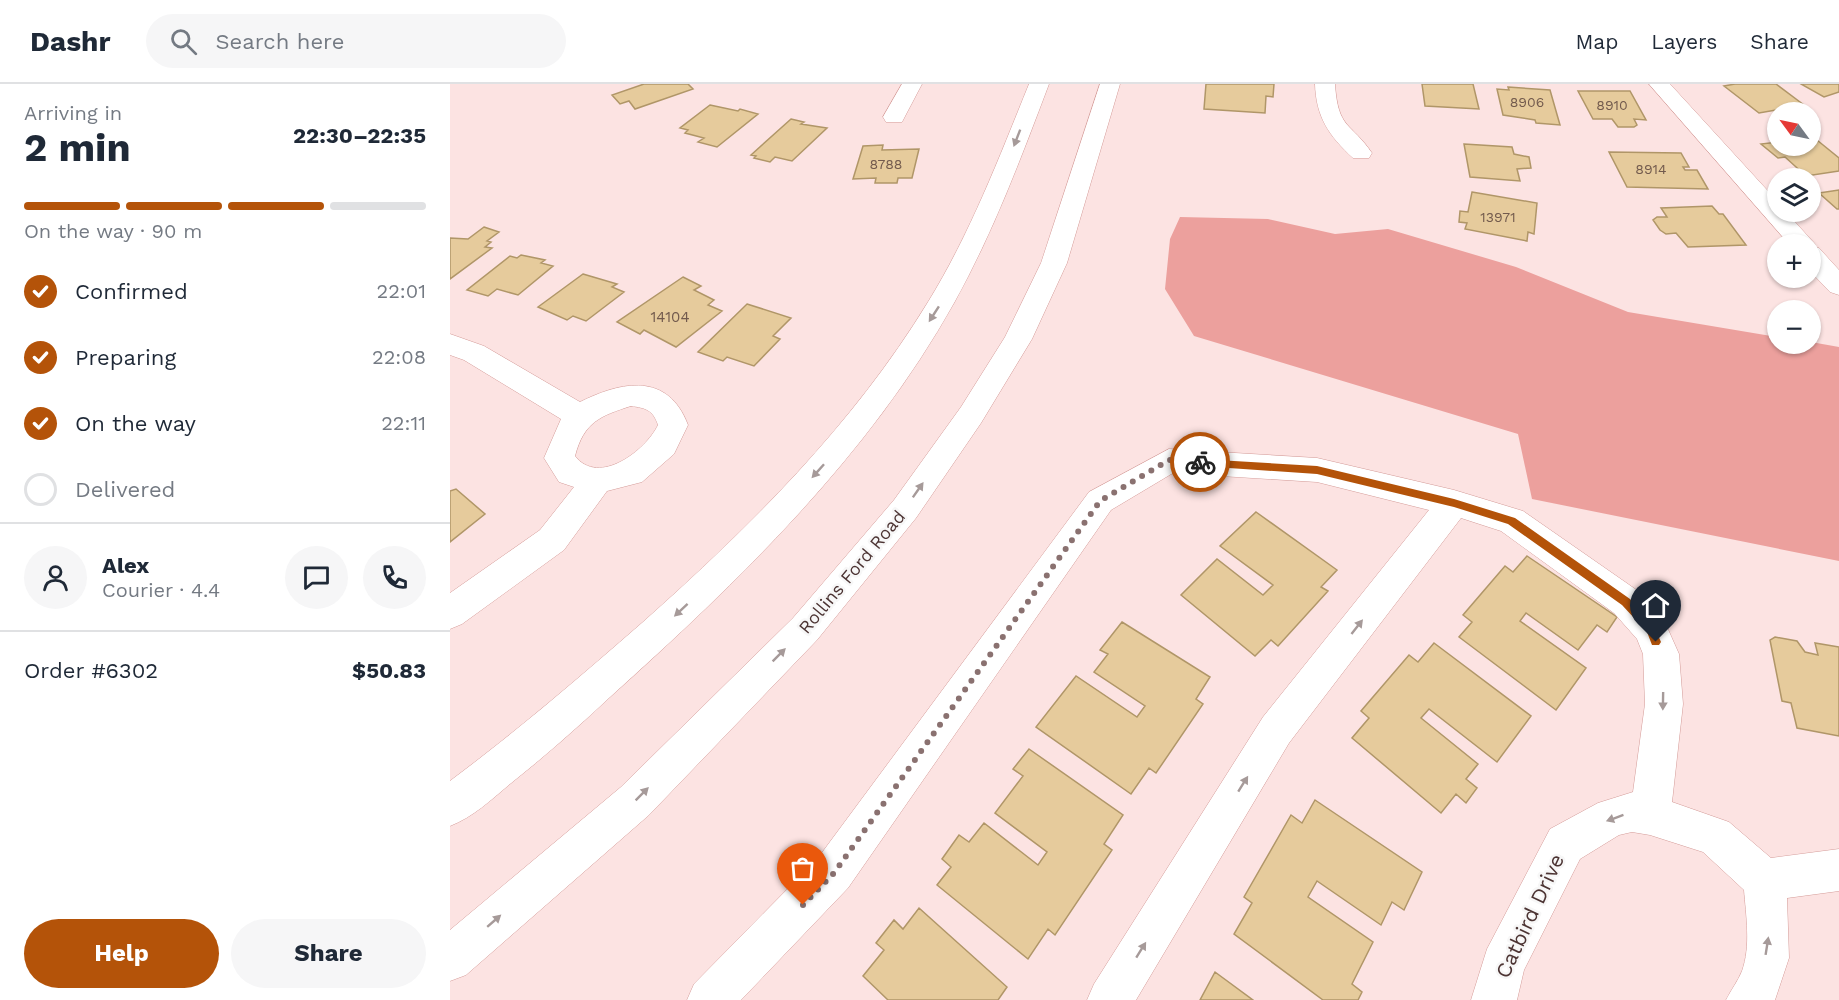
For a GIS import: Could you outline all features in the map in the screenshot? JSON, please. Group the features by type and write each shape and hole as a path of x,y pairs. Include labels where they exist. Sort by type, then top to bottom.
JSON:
{"main road":[{"path":"894,117 912,84"},
{"path":"450,806 626,661 705,588 821,468 873,404 939,306 978,235 1039,84"},
{"name":"Rollins Ford Road","path":"450,959 635,801 805,629 905,509 971,416 1018,339 1054,262 1110,84"},
{"path":"1326,84 1325,107 1334,124 1361,153"},
{"path":"1659,84 1793,234"},
{"path":"1821,266 1839,286"},
{"path":"450,344 474,353 579,416"},
{"path":"631,395 656,399 662,403 668,408 673,425 663,446 632,473 597,481 570,473 559,458 565,435 579,416 631,395"},
{"path":"710,1000 834,873 1100,501 1169,460 1317,470 1454,503 1512,521 1626,602 1651,629 1661,654 1664,704 1650,815"},
{"path":"450,613 552,540 597,481"},
{"path":"1110,1000 1276,730 1454,503"},
{"name":"Catbird Drive","path":"1494,1000 1503,964 1565,844 1612,817 1632,812 1650,815 1715,836 1764,880"},
{"path":"1749,1000 1759,988 1769,939 1764,880 1839,870"}],"shaded area":[{"path":"1180,217 1268,219 1335,234 1388,229 1516,267 1628,312 1767,335 1767,354 1821,354 1821,344 1839,347 1839,561 1532,499 1518,434 1194,336 1165,289 1170,239"}],"building":[{"path":"644,84 688,84 693,89 635,109 629,101 620,104 612,95"},
{"path":"1206,84 1274,84 1273,97 1266,96 1265,113 1204,109"},
{"path":"1422,84 1473,84 1479,109 1425,106"},
{"path":"1776,84 1800,102 1767,102 1767,112 1759,113 1724,86"},
{"path":"1801,84 1839,84 1839,92 1824,97"},
{"path":"1508,87 1550,90 1560,125 1536,123 1535,120 1503,115 1497,89 1509,90"},
{"path":"1578,91 1630,91 1646,120 1634,119 1637,125 1634,127 1618,127 1612,119 1593,119"},
{"path":"710,105 758,114 717,147 698,142 704,138 685,133 688,130 680,128"},
{"path":"791,119 804,122 801,124 827,128 792,161 775,157 770,162 751,155"},
{"path":"1821,143 1839,158 1839,171 1821,174 1821,168 1797,168 1785,157 1776,156 1821,156"},
{"path":"1464,144 1512,147 1514,154 1529,157 1531,168 1517,169 1520,181 1470,177"},
{"path":"883,145 882,150 919,149 912,178 898,178 897,183 875,183 876,178 853,179 863,146"},
{"path":"1609,152 1681,153 1689,167 1683,167 1685,170 1697,170 1708,189 1627,187"},
{"path":"1839,190 1839,209 1821,195 1821,193"},
{"path":"1472,192 1537,203 1534,234 1528,232 1527,241 1465,229 1467,223 1459,222 1460,211 1468,212"},
{"path":"1712,206 1719,214 1723,214 1746,245 1688,247 1676,233 1666,234 1653,220 1657,217 1667,217 1661,208"},
{"path":"484,227 499,232 487,241 491,242 485,247 492,248 450,279 450,238 468,239"},
{"path":"521,255 545,260 541,263 553,266 518,295 497,289 488,296 467,290 510,256 517,258"},
{"path":"583,274 617,284 612,287 624,292 586,321 573,316 567,320 538,307"},
{"path":"683,277 701,286 694,290 714,300 708,305 722,311 676,347 644,330 640,334 617,322"},
{"path":"747,304 791,318 773,336 780,339 754,366 727,357 723,361 698,352"},
{"path":"456,489 485,514 450,542 450,491"},
{"path":"1256,512 1337,570 1321,587 1328,591 1278,646 1271,640 1255,656 1181,595 1217,559 1263,595 1273,585 1220,546"},
{"path":"1527,556 1617,617 1607,632 1597,625 1578,650 1526,613 1520,621 1586,668 1556,710 1459,637 1472,622 1463,615 1505,566 1513,572"},
{"path":"1122,622 1210,677 1196,699 1203,704 1156,773 1149,768 1131,794 1036,727 1076,676 1137,717 1145,706 1094,672 1108,654 1100,650"},
{"path":"1775,637 1797,641 1805,652 1818,655 1815,643 1839,647 1839,736 1797,728 1791,703 1782,701 1770,640"},
{"path":"1434,643 1531,716 1497,762 1429,709 1421,718 1478,764 1466,779 1477,788 1466,803 1456,794 1441,813 1352,738 1369,718 1361,711 1409,655 1418,662"},
{"path":"1029,749 1123,815 1104,844 1112,850 1055,935 1048,929 1028,959 937,885 951,867 942,859 959,835 969,842 984,823 1038,865 1047,852 995,813 1023,776 1013,769"},
{"path":"1315,800 1422,872 1404,910 1392,902 1381,925 1317,881 1308,897 1373,942 1352,984 1362,992 1358,1000 1323,1000 1234,934 1252,903 1244,897 1291,815 1302,823"},
{"path":"919,908 1007,987 998,1000 888,1000 863,976 884,950 876,943 894,920 903,929"},
{"path":"1215,972 1253,1000 1200,1000"}],"way so far":[{"path":"803,905 834,873 1100,501 1169,460 1200,462"}],"route":[{"path":"1200,462 1317,470 1454,503 1512,521 1626,602 1651,629 1656,642"}]}
